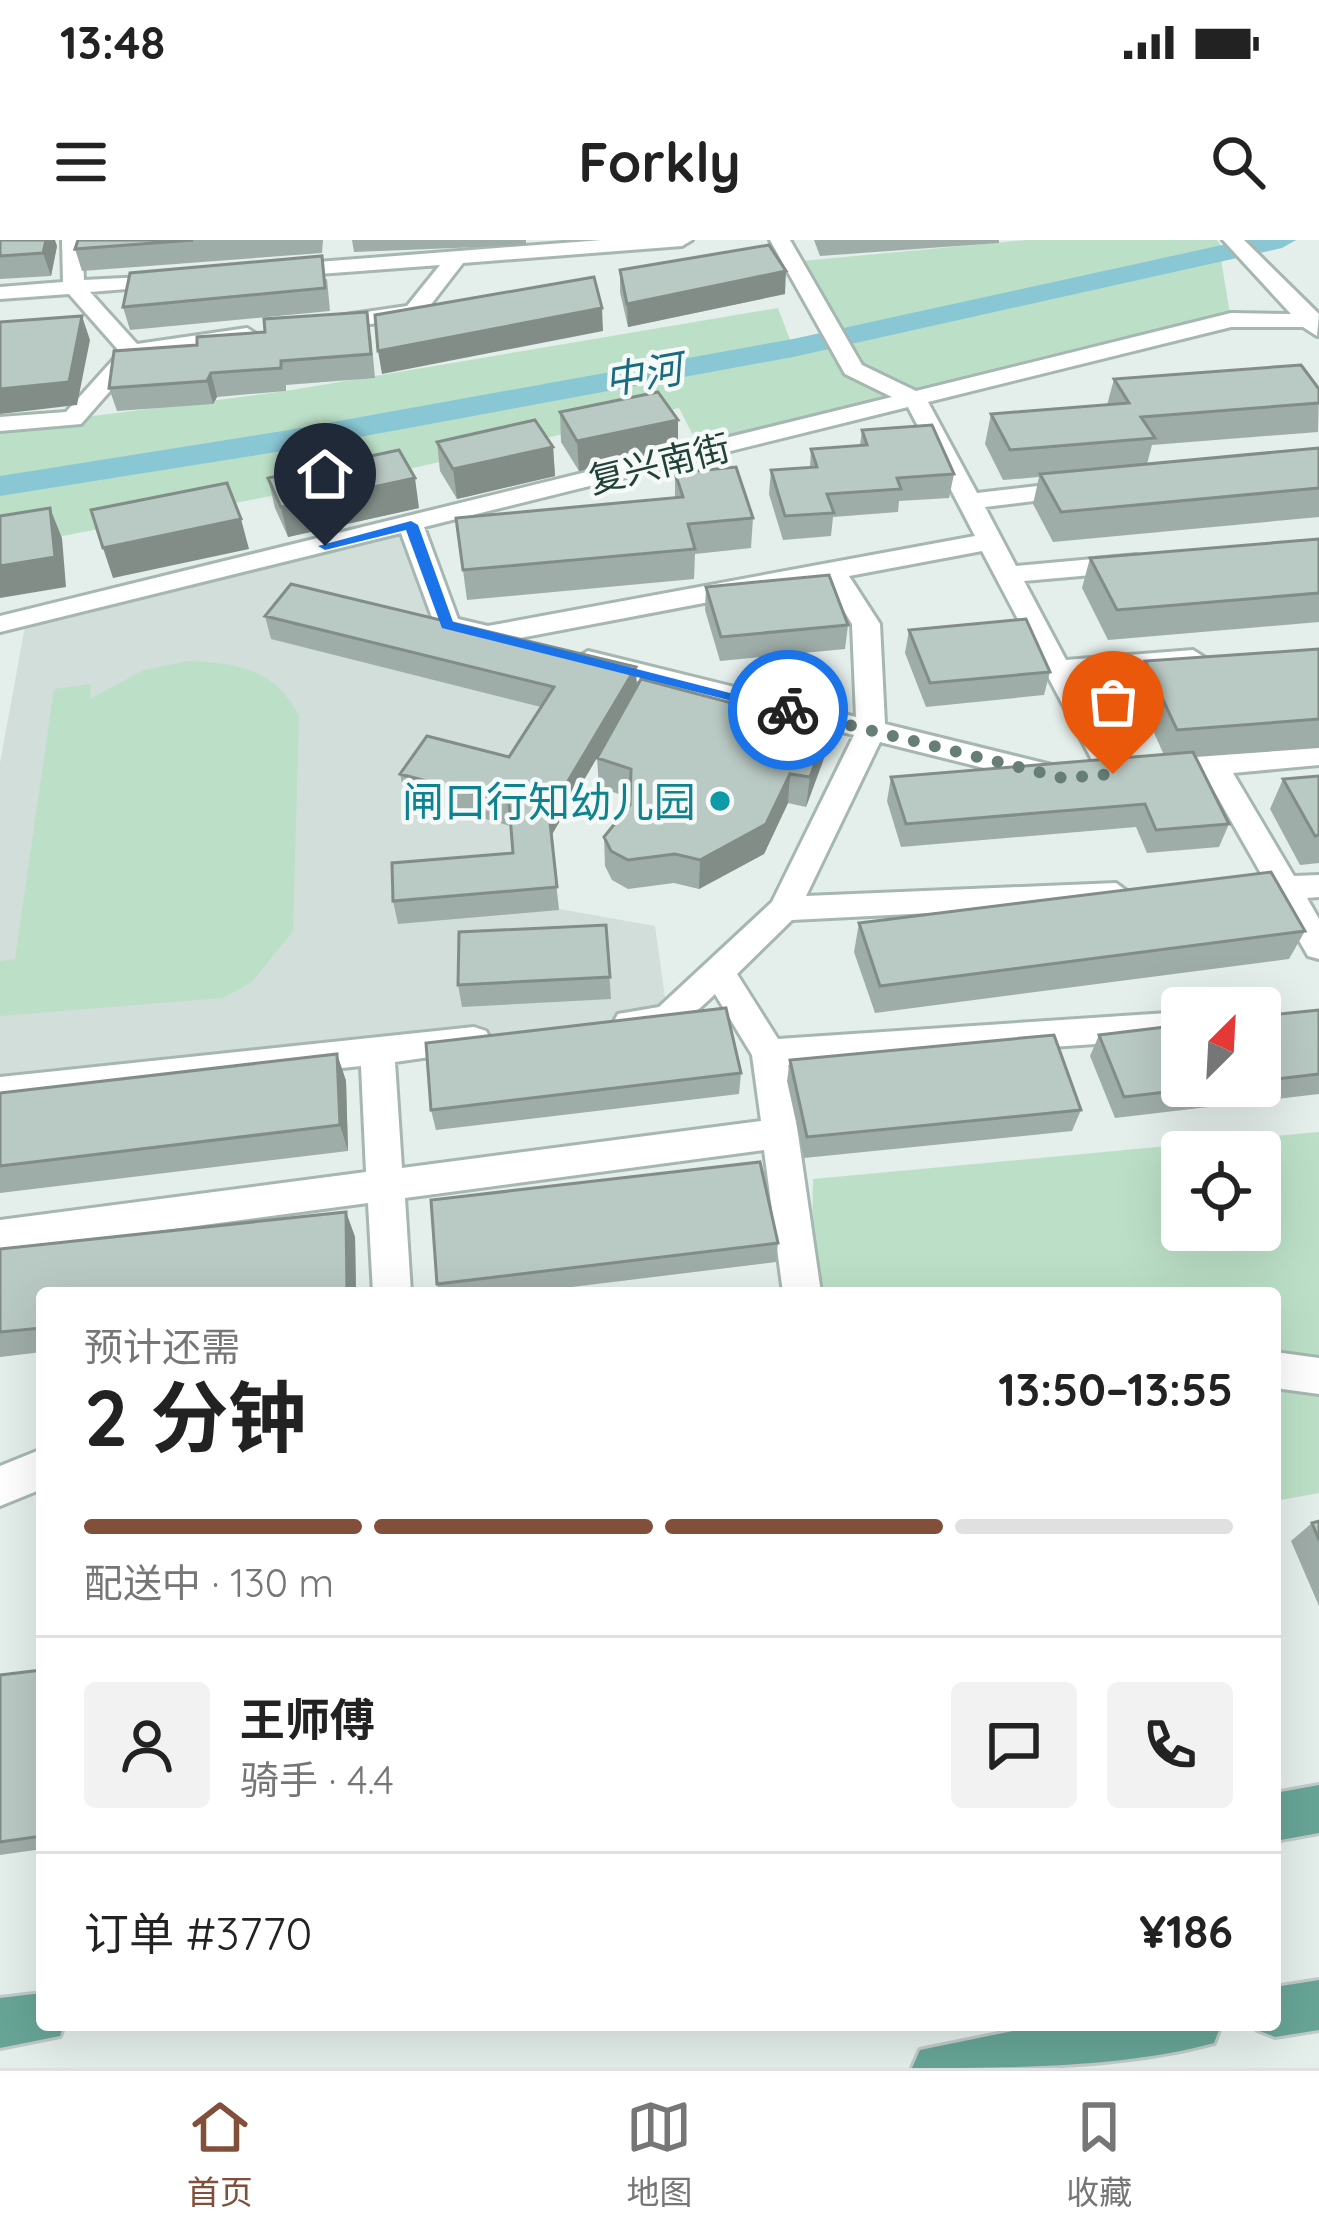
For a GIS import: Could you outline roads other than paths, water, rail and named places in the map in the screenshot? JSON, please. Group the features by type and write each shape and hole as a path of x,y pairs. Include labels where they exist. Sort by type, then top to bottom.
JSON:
{"main road":[{"path":"1281,1816 1319,1809"},
{"path":"1281,2011 1319,2005"},
{"path":"0,2024 36,2019"},
{"path":"938,2068 1160,2031"}],"street":[{"path":"72,240 74,287 133,352"},
{"path":"252,274 682,240"},
{"path":"780,240 854,369 915,399 1113,774"},
{"path":"1238,246 1317,325"},
{"path":"0,424 73,419 133,352 414,311 456,258"},
{"path":"0,293 208,277"},
{"name":"复兴南街","path":"0,624 1231,320 1317,325"},
{"path":"972,501 1111,484"},
{"path":"411,525 447,625 1063,778 1319,755"},
{"path":"488,635 992,541"},
{"path":"1010,574 1176,560"},
{"path":"601,1026 668,1018 784,909 871,730 866,624 833,571"},
{"path":"1059,669 1225,657"},
{"path":"1213,764 1319,947"},
{"path":"1190,892 1319,886"},
{"path":"784,909 1142,894"},
{"path":"718,971 769,1053 801,1287"},
{"path":"769,1053 1161,1026"},
{"path":"0,1091 512,1036"},
{"path":"377,1050 392,1287"},
{"path":"0,1236 386,1189 779,1133"},
{"path":"1281,1371 1319,1376"},
{"path":"0,1486 36,1471"}],"waterway":[{"name":"中河","path":"0,486 289,440 793,348 1282,240"}],"place":[{"name":"闸口行知幼儿园","path":"720,801"}]}
